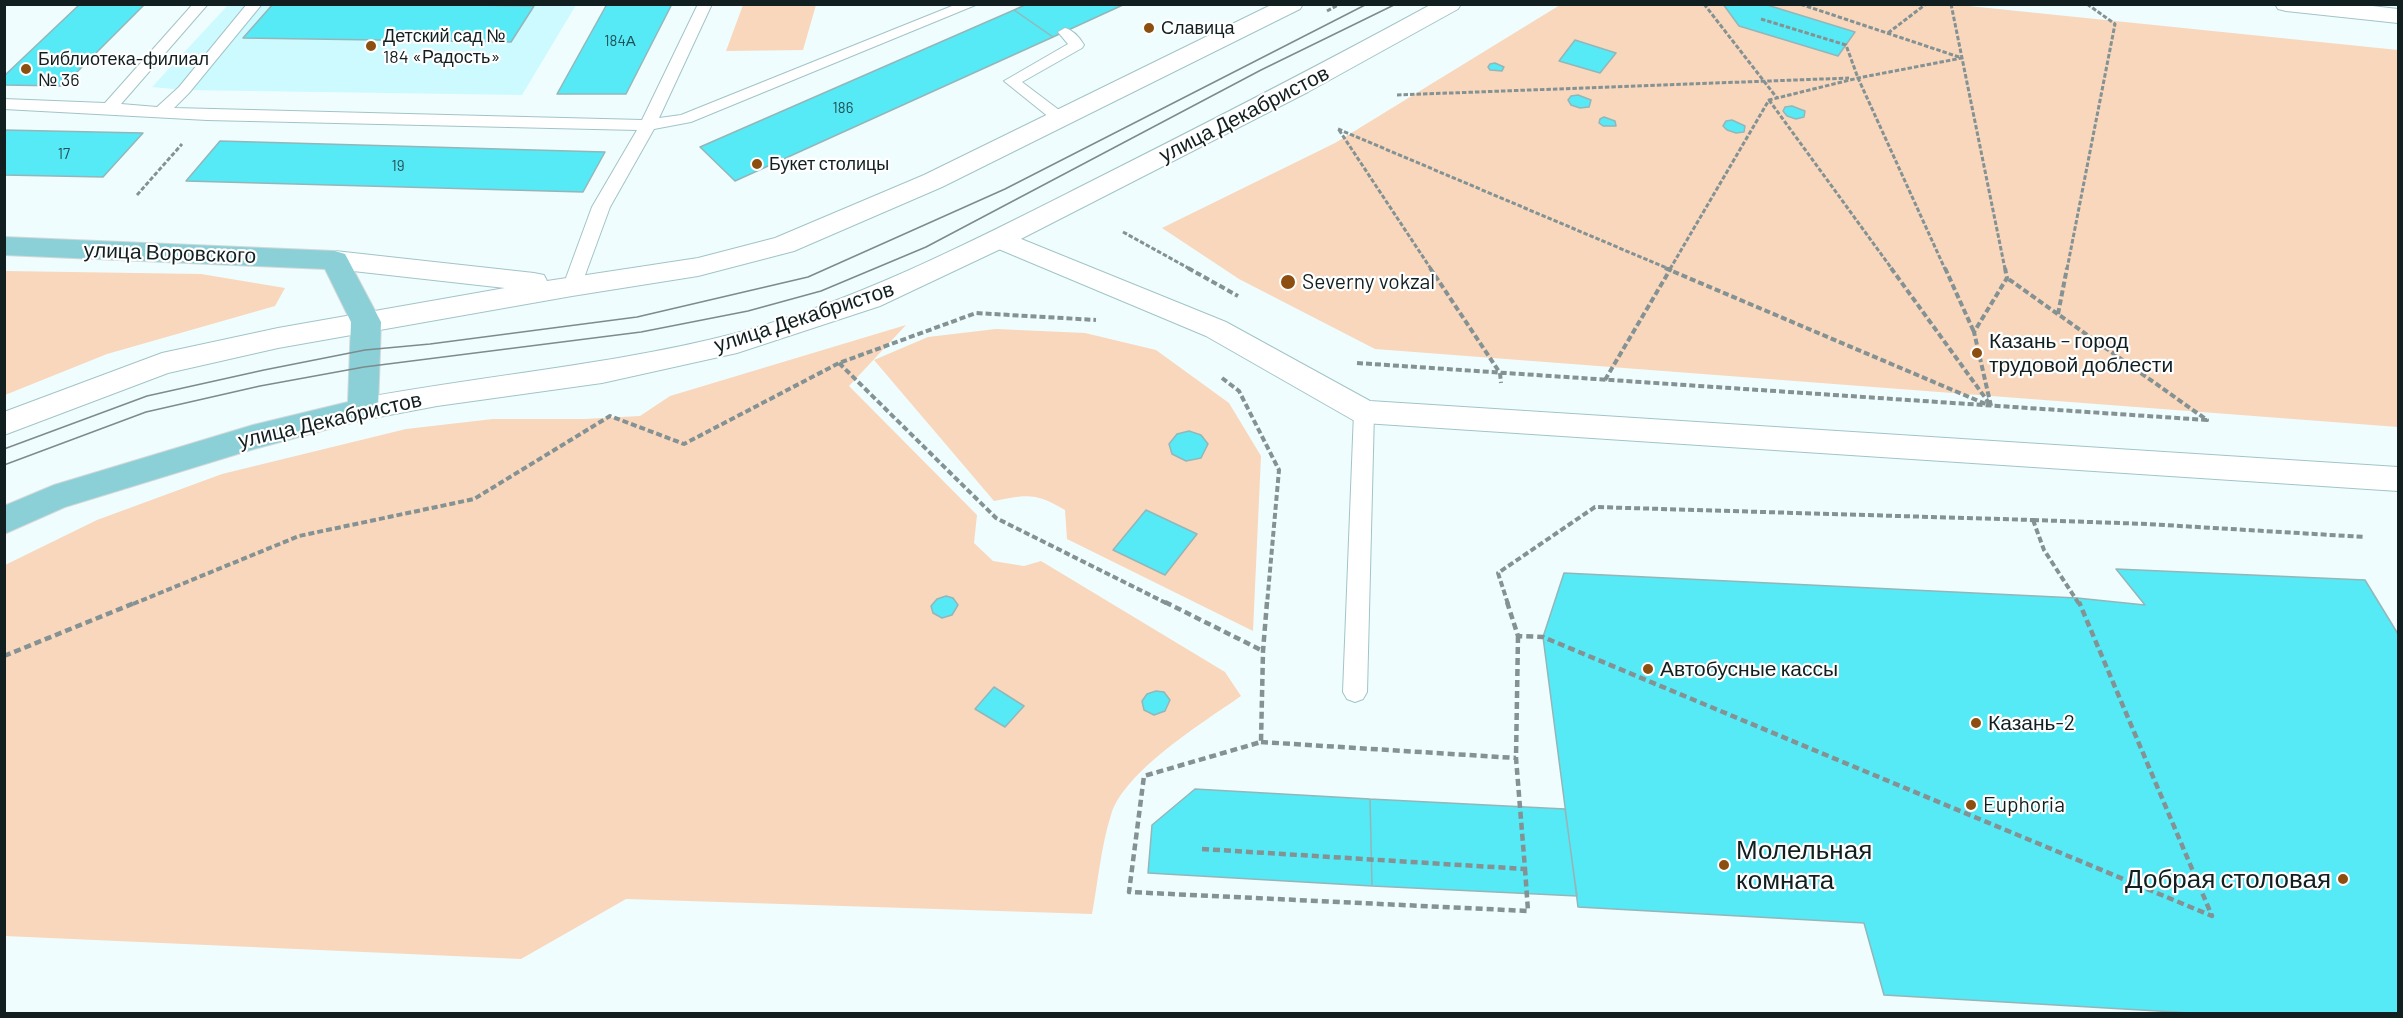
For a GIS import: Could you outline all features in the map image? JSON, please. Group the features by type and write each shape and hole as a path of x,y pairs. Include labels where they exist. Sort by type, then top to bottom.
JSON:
{"main road":[{"path":"4,424 162,364 278,338 366,322 572,286 698,267 784,245 933,181 1292,4"},
{"name":"улица Декабристов","path":"4,522 54,498 253,437 363,409 437,395 602,372 737,343 870,299 999,239 1299,87 1450,4"},
{"path":"2286,4 2398,16"},
{"path":"999,239 1216,329 1364,412 2398,480"},
{"name":"улица Воровского","path":"4,246 335,260 572,286"},
{"path":"335,260 366,322 363,409"}],"lane":[{"path":"109,108 201,4"},
{"path":"162,111 184,90 255,4"},
{"path":"572,286 601,207 648,125 705,4"},
{"path":"4,104 207,115 648,125 685,120 971,4"},
{"path":"1061,119 1012,81 1077,45 1065,32"},
{"path":"1355,692 1364,412"}],"path":[{"path":"1704,4 1777,98"},
{"path":"1800,4 1962,58"},
{"path":"1887,33 1926,4"},
{"path":"1952,4 2007,278 1974,332"},
{"path":"2058,314 2115,24 2087,4"},
{"path":"1761,19 1846,45 1858,78 1974,332 1991,406"},
{"path":"1605,380 1768,100 1858,78 1962,58"},
{"path":"1397,95 1858,78"},
{"path":"1768,100 1991,406"},
{"path":"136,195 207,115"},
{"path":"1504,423 1500,373 1338,129 1991,406"},
{"path":"1123,232 1245,300"},
{"path":"1347,358 1358,363 2207,420 2007,278"},
{"path":"4,656 298,536 474,499 610,416 684,444 839,363 976,313 1106,320"},
{"path":"839,363 996,518 1263,651"},
{"path":"1220,376 1239,391 1279,470 1263,651 1261,742"},
{"path":"1516,758 1261,742 1144,776 1129,892 1528,911 1516,758 1518,636 1498,573 1595,507 2033,520 2365,537"},
{"path":"1518,636 1543,637 2212,916 2077,598 2044,550 2033,520"},
{"path":"1202,849 1525,869"}],"shaded area":[{"name":"Детский сад № 184 «Радость»","path":"228,5 576,5 522,95 184,90 152,87"},
{"path":"743,5 816,5 803,50 726,51"},
{"path":"1560,5 1959,5 2398,50 2398,427 1375,349 1239,279 1162,228 1335,143"},
{"path":"5,271 201,274 285,288 275,306 107,354 5,395"},
{"path":"906,325 849,386 977,515 974,543 993,561 1024,566 1041,561 1225,672 1241,696 1167,749 1148,765 1119,798 1111,815 1105,839 1092,914 626,899 521,959 5,936 5,565 97,520 222,474 406,429 493,419 584,419 640,416 670,396"},
{"path":"996,329 1085,333 1156,350 1229,403 1261,456 1253,631 1067,539 1065,510 1054,504 1031,496 994,501 874,360 928,337"}],"building":[{"path":"80,4 145,4 63,86 4,85 4,76"},
{"path":"273,4 534,6 511,42 243,38"},
{"path":"607,4 672,4 626,94 557,94"},
{"path":"1027,4 1125,4 1053,37 1014,10"},
{"path":"1723,4 1764,4 1855,32 1838,56 1739,26"},
{"path":"1014,10 1053,37 735,181 700,147"},
{"path":"1575,40 1616,53 1600,73 1559,61"},
{"path":"1495,63 1504,67 1502,71 1490,70 1488,67 1490,64"},
{"path":"1578,95 1591,100 1589,107 1580,108 1571,105 1568,100 1571,96"},
{"path":"1792,106 1805,111 1804,117 1796,119 1787,116 1783,111 1785,107"},
{"path":"1604,117 1615,121 1616,126 1603,126 1599,123"},
{"path":"1732,120 1745,126 1744,132 1736,133 1723,126 1726,121"},
{"path":"4,130 143,133 103,177 4,175"},
{"path":"220,141 605,152 583,192 186,181"},
{"path":"1189,431 1201,435 1208,444 1201,458 1186,461 1172,454 1169,444 1177,434"},
{"path":"1146,510 1197,534 1165,575 1113,550"},
{"name":"Казань-2","path":"2116,569 2365,580 2398,634 2398,1014 2209,1014 1884,995 1864,923 1578,907 1543,637 1564,573 2077,598 2145,605"},
{"path":"946,596 953,598 958,605 952,615 942,618 933,613 931,606 937,599"},
{"path":"994,687 1024,706 1005,727 975,709"},
{"path":"1156,691 1164,692 1170,700 1165,711 1154,715 1144,710 1142,701 1147,694"},
{"path":"1195,789 1370,799 1372,886 1148,873 1152,825"},
{"path":"1370,799 1565,809 1577,896 1372,886"}],"tram line":[{"path":"4,449 147,396 264,370 365,350 430,344 637,317 808,277 1005,189 1367,4"},
{"path":"4,465 146,412 260,386 364,367 641,332 748,311 821,291 926,247 1261,70 1396,4"}],"place":[{"name":"Славица","path":"1149,28"},
{"name":"Детский сад № 184 «Радость»","path":"371,46"},
{"name":"Библиотека-филиал № 36","path":"26,69"},
{"name":"Букет столицы","path":"757,164"},
{"name":"Severny vokzal","path":"1288,282"},
{"name":"Казань – город трудовой доблести","path":"1977,353"},
{"name":"Автобусные кассы","path":"1648,669"},
{"name":"Казань-2","path":"1976,723"},
{"name":"Euphoria","path":"1971,805"},
{"name":"Молельная комната","path":"1724,865"},
{"name":"Добрая столовая","path":"2343,879"}]}
